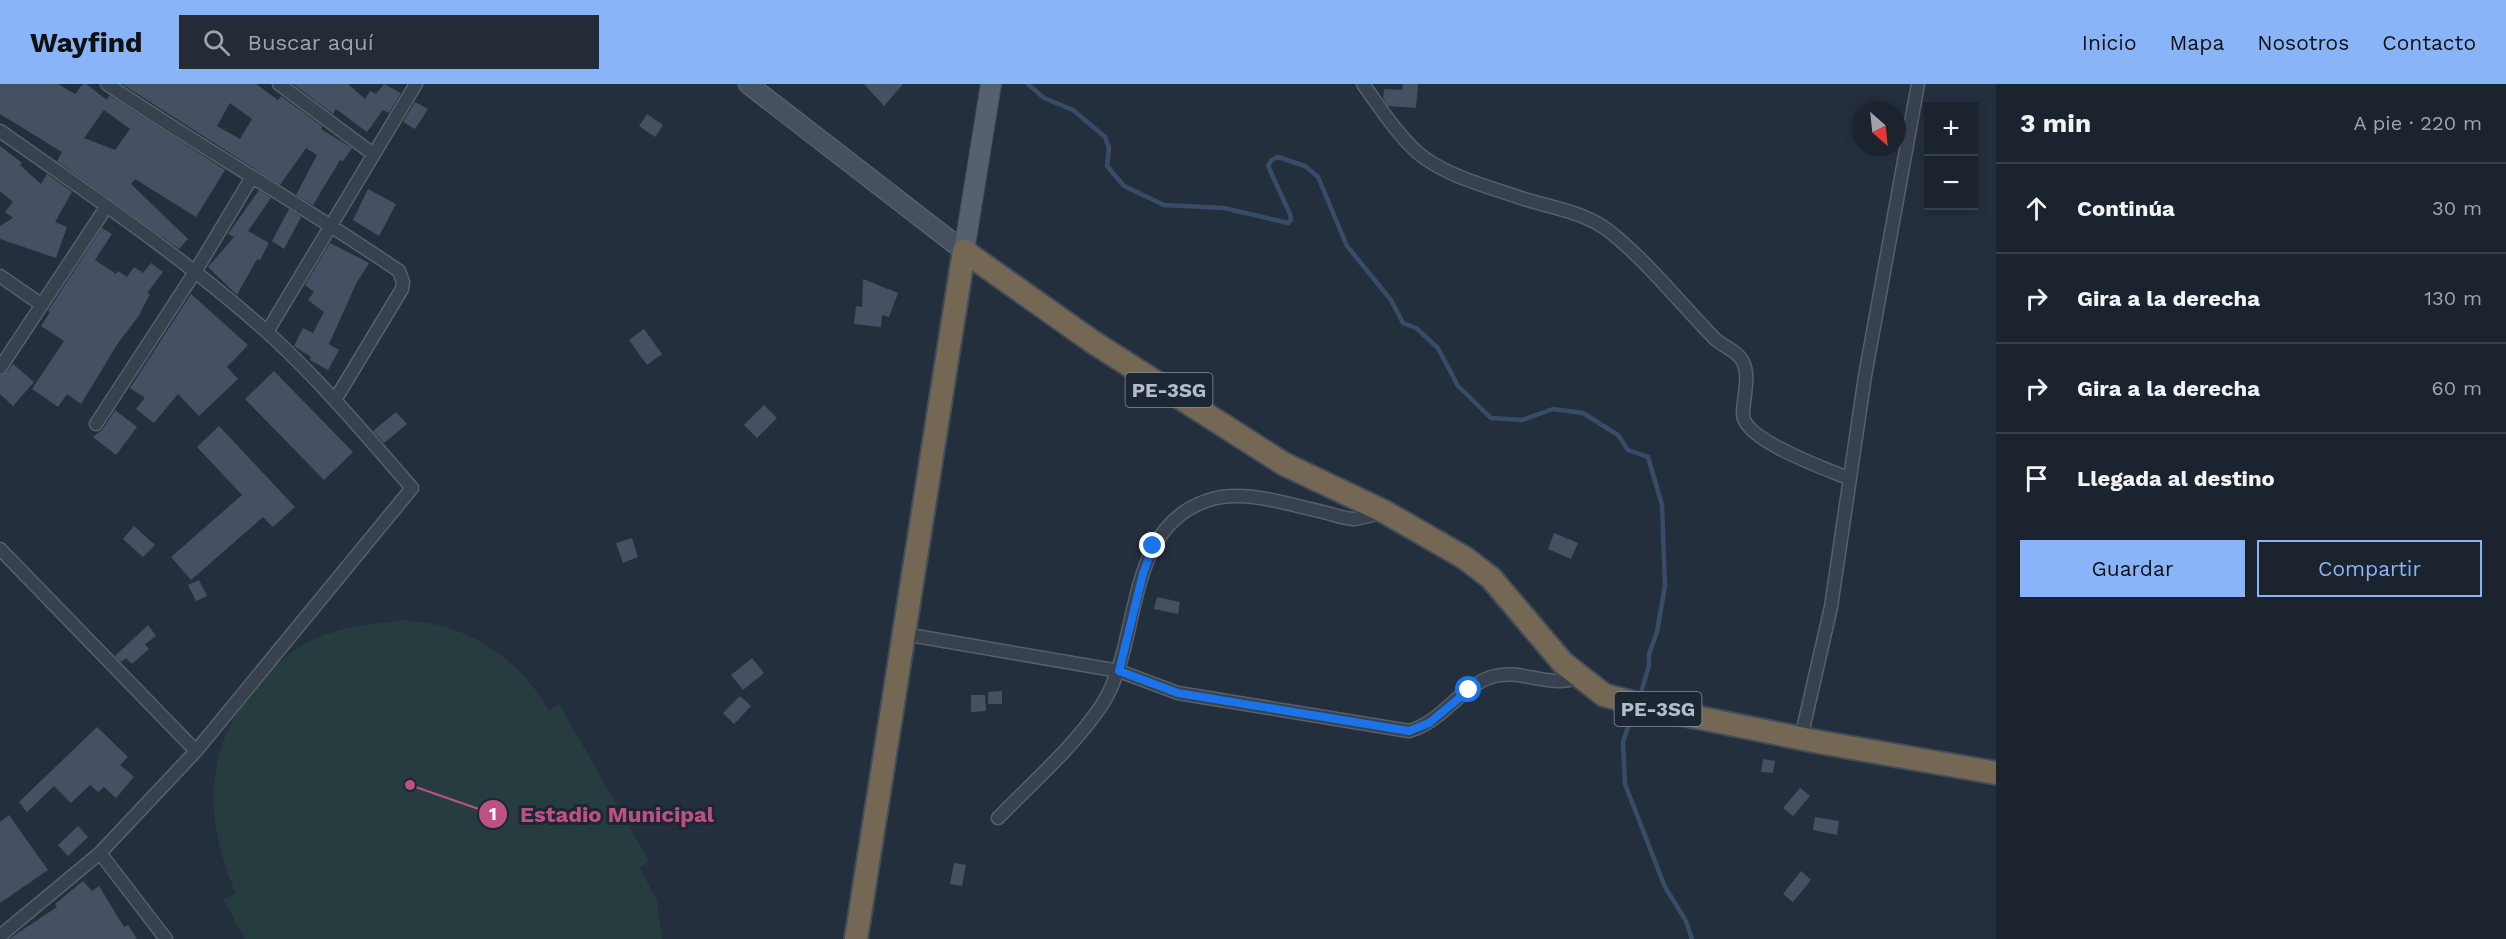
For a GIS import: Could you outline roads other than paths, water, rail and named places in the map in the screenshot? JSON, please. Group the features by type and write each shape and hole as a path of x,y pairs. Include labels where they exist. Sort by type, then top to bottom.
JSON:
{"highway":[{"name":"PE-3SG","path":"964,251 1093,342 1284,464 1442,543 1491,578 1563,663 1579,678 1604,695 1661,710 1801,738 1996,773"},
{"path":"856,939 964,251"}],"main road":[{"path":"748,84 964,251 991,84"}],"street":[{"path":"107,84 174,129 331,224 399,271 403,282 335,400"},
{"path":"279,84 373,154"},
{"path":"267,332 331,224 342,211 373,154 416,84"},
{"path":"1363,84 1415,150 1427,160 1448,171 1525,199 1586,217 1607,230 1653,271 1716,340 1743,361 1746,369 1743,416 1747,426 1773,445 1848,478"},
{"path":"1801,738 1831,607 1848,478 1918,84"},
{"path":"0,130 195,272 267,332 335,400 412,488 196,751 100,853 0,936"},
{"path":"96,424 195,272 252,177"},
{"path":"0,368 107,206"},
{"path":"0,276 42,304"},
{"path":"998,818 1075,739 1103,703 1119,671 1143,574 1153,546 1164,530 1184,511 1207,500 1235,496 1266,499 1352,519 1384,512"},
{"path":"0,549 196,751"},
{"path":"904,634 1119,671 1178,693 1409,731 1429,723 1455,699 1491,677 1517,673 1560,681 1579,678"},
{"path":"100,853 166,939"}],"waterway":[{"path":"1028,84 1044,98 1073,110 1105,137 1109,148 1107,166 1124,186 1164,205 1224,208 1288,223 1291,220 1290,214 1268,166 1278,157 1305,166 1318,177 1347,246 1391,300 1403,323 1416,328 1438,348 1458,386 1491,418 1522,420 1553,409 1583,413 1618,435 1628,450 1648,457 1662,505 1665,586 1657,632 1649,654 1649,665 1641,693"},
{"path":"1632,715 1623,742 1625,784 1665,887 1686,921 1692,939"}],"place":[{"name":"Estadio Municipal","path":"410,785"}]}
